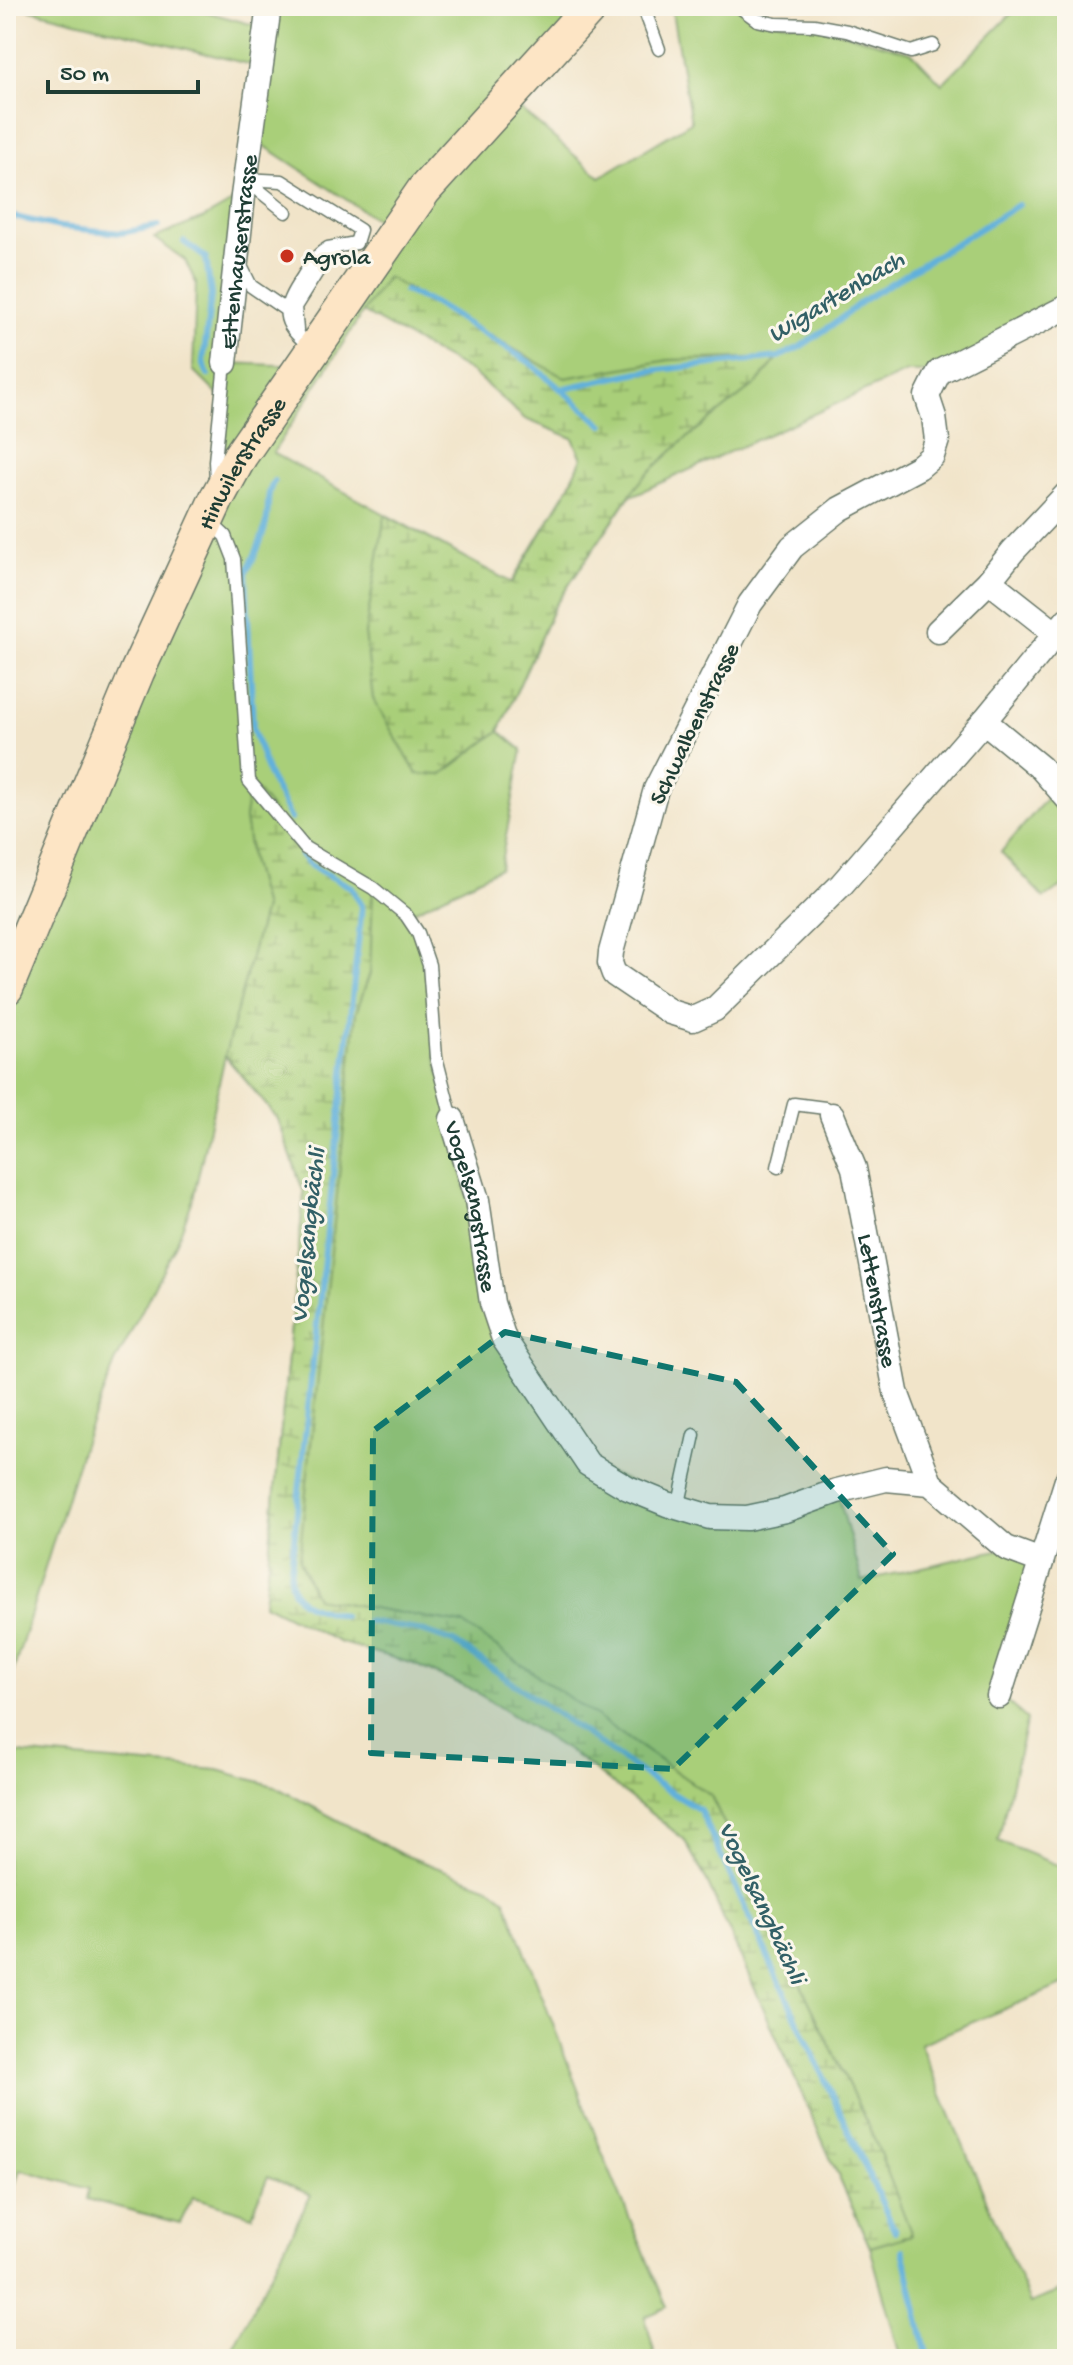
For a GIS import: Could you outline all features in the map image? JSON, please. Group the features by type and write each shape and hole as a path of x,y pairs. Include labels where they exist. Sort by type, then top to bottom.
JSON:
{"main road":[{"name":"Hinwilerstrasse","path":"6,988 137,672 212,509 306,342 365,251 591,6"}],"street":[{"name":"Ettenhauserstrasse","path":"225,363 240,264 245,179 269,6"},
{"name":"Schwalbenstrasse","path":"989,581 1061,626 984,721 842,884 715,1009 693,1019 670,1012 614,974 610,963 611,952 656,789 750,604 792,547 840,509 919,467 932,456 937,440 927,396 939,372 1067,307"},
{"path":"938,631 989,581 1067,494"},
{"path":"984,721 1041,768 1067,798"},
{"name":"Lettenstrasse","path":"832,1115 854,1168 896,1392 930,1483"},
{"name":"Vogelsangstrasse","path":"452,1119 477,1200 492,1303 504,1339 588,1464 628,1488 710,1517 747,1518 785,1510 837,1491 886,1479 930,1483"},
{"path":"999,1696 1067,1480"},
{"path":"930,1483 1006,1548 1041,1561"}],"lane":[{"path":"643,6 659,49"},
{"path":"738,6 757,20 847,31 911,52 933,45"},
{"path":"245,179 286,212"},
{"path":"245,179 282,181 360,230 365,251 325,238"},
{"path":"306,342 288,323 286,310 289,297 317,256 328,248 340,245"},
{"path":"306,342 295,307 329,254 340,245"},
{"path":"240,264 276,295 289,297"},
{"path":"240,264 251,286 286,310"},
{"name":"Ettenhauserstrasse","path":"212,509 225,363"},
{"name":"Vogelsangstrasse","path":"212,509 234,559 249,781 305,848 373,888 406,915 418,933 429,965 436,1057 452,1119"},
{"path":"778,1167 794,1104 825,1108 832,1115"},
{"path":"678,1508 694,1435"}],"highlighted area":[{"path":"505,1332 736,1382 893,1554 673,1769 371,1753 373,1431"}],"green space":[{"path":"16,6 185,6 265,28 269,6 591,6 506,97 600,177 691,122 671,6 738,6 757,20 814,25 911,52 942,84 1019,6 1067,6 1067,307 939,372 907,372 629,497 554,607 499,731 522,750 500,868 406,915 429,965 436,1057 492,1303 588,1464 710,1517 837,1491 862,1581 1006,1548 1041,1561 999,1695 1027,1719 998,1841 1067,1869 1067,1983 920,2044 1030,2303 1067,2288 1067,2359 901,2359 870,2247 706,1879 684,1839 579,1758 476,1692 414,1664 339,1642 264,1604 304,1193 278,1119 225,1056 193,1199 177,1242 115,1363 85,1438 6,1695 6,988 217,497 223,400 193,370 196,283 185,260 154,238 204,218 243,196 226,363 301,366 394,231 251,137 260,67","holes":["363,312 473,373 525,419 573,438 582,458 570,485 511,583 273,453"]},
{"path":"387,277 565,378 669,360 779,357 758,382 683,441 645,476 554,607 499,731 441,775 417,774 373,699 365,633 385,515 512,583 570,485 582,458 573,438 525,419 473,373 363,312"},
{"path":"249,781 292,835 373,888 370,973 356,1013 299,1560 316,1598 463,1624 711,1796 874,2138 912,2235 870,2247 706,1879 684,1839 579,1758 476,1692 414,1664 339,1642 264,1604 304,1193 278,1119 225,1055 264,908 251,860 245,819"},
{"path":"1050,794 1067,814 1067,884 1044,898 1001,852"},
{"path":"6,1752 218,1770 274,1786 399,1853 494,1889 505,1899 603,2155 667,2307 645,2317 656,2359 227,2359 311,2195 268,2176 252,2215 193,2197 180,2223 87,2199 89,2189 20,2169 6,2214"}],"waterway":[{"name":"Wigartenbach","path":"561,389 639,372 779,357 800,347 862,301 1018,205"},
{"name":"Vogelsangbächli","path":"6,215 60,227 121,233 158,226"},
{"name":"Vogelsangbächli","path":"184,242 206,258 211,295 203,362 208,375"},
{"name":"Wigartenbach","path":"405,291 433,303 529,362 603,425"},
{"name":"Vogelsangbächli","path":"274,481 264,532 246,573 253,729 268,774 291,819"},
{"name":"Vogelsangbächli","path":"301,855 311,866 351,887 362,906 290,1576 295,1595 301,1601 343,1616"},
{"name":"Vogelsangbächli","path":"367,1621 422,1631 454,1642 656,1783 700,1810 895,2231"},
{"name":"Vogelsangbächli","path":"903,2250 928,2359"}],"place":[{"name":"Agrola","path":"287,256"}]}
